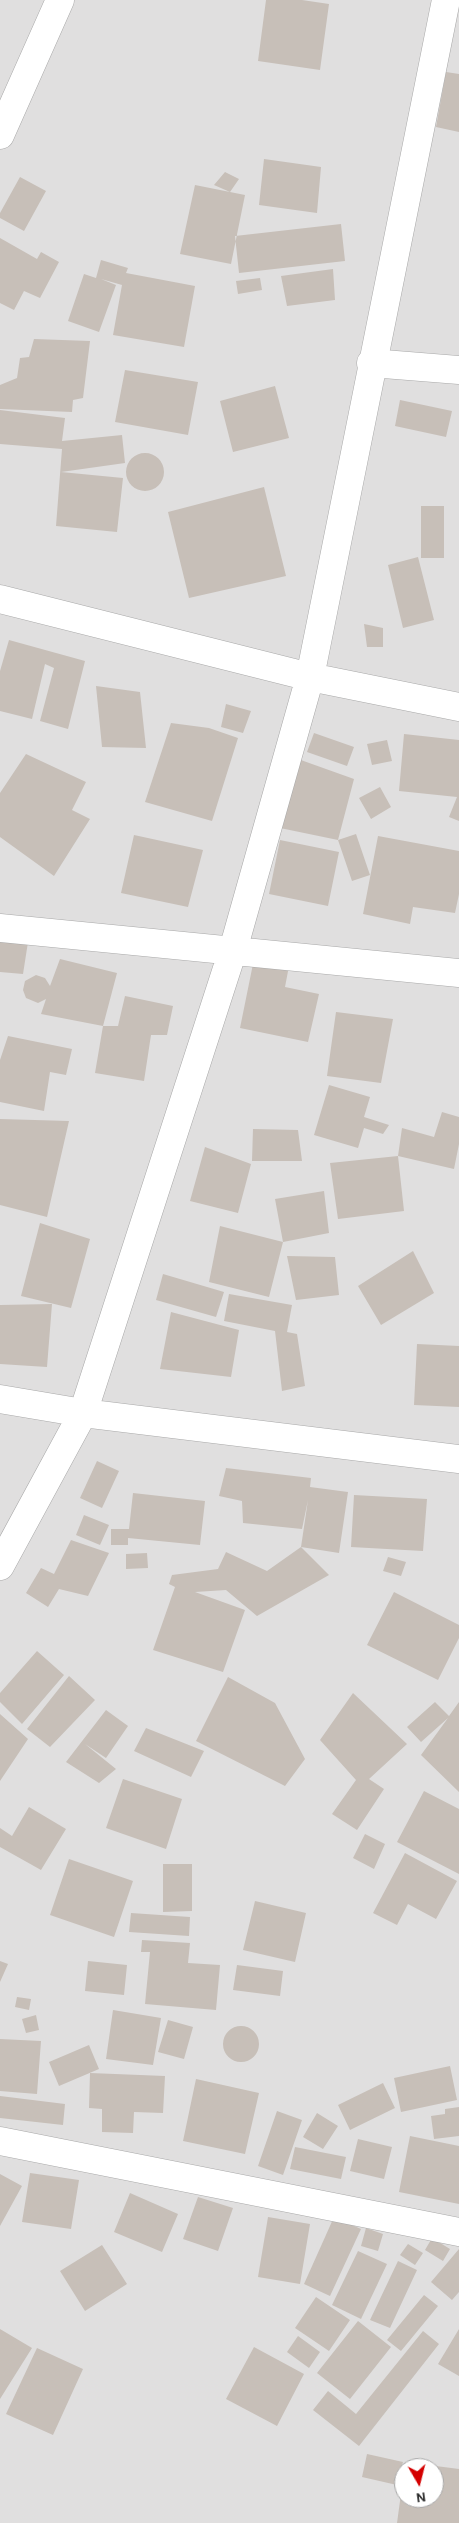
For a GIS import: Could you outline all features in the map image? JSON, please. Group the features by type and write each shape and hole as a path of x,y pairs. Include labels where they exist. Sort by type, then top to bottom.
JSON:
{"street":[{"path":"0,135 60,0"},
{"path":"0,1566 83,1413 234,950 310,677 446,0"},
{"path":"372,363 459,370"},
{"path":"0,599 310,677 459,708"},
{"path":"0,928 459,973"},
{"path":"0,1400 83,1413 459,1459"},
{"path":"0,2141 459,2232"}],"shaded area":[{"path":"0,0 459,0 459,2523 0,2523"}],"building":[{"path":"266,0 302,0 329,4 320,70 258,61"},
{"path":"446,72 459,74 459,132 436,127"},
{"path":"264,159 321,167 317,213 259,205"},
{"path":"225,172 239,179 230,192 214,185"},
{"path":"20,177 46,191 24,231 0,218 0,213"},
{"path":"195,185 245,195 231,264 180,254"},
{"path":"341,224 345,261 239,273 235,236"},
{"path":"0,238 37,259 41,252 59,262 40,298 24,291 14,310 0,303"},
{"path":"101,260 128,268 126,273 195,286 184,347 113,335 122,285 101,279 116,285 99,332 68,321 84,274 96,278"},
{"path":"333,269 335,300 287,306 281,276"},
{"path":"260,278 262,290 238,294 236,281"},
{"path":"34,339 90,341 83,398 73,400 72,412 0,409 0,385 17,378 20,358 29,357"},
{"path":"125,370 198,382 188,435 115,422"},
{"path":"275,386 289,438 233,452 220,401"},
{"path":"400,400 452,411 446,437 395,426"},
{"path":"0,410 65,418 62,441 122,435 125,463 61,472 123,478 117,532 56,526 62,449 0,444"},
{"path":"145,453 158,459 164,472 158,485 145,491 132,485 126,472 132,459"},
{"path":"264,487 286,576 189,598 168,512"},
{"path":"421,506 444,506 444,558 421,558"},
{"path":"418,557 434,620 403,628 388,565"},
{"path":"364,624 383,628 383,647 367,647"},
{"path":"9,640 85,661 68,729 40,721 54,668 45,664 32,719 0,711 0,671"},
{"path":"96,686 140,692 146,748 102,747"},
{"path":"226,704 251,711 243,733 221,727"},
{"path":"171,723 209,728 238,738 212,821 145,802"},
{"path":"314,733 354,747 347,766 307,752"},
{"path":"404,734 459,740 459,821 449,817 457,797 399,791"},
{"path":"387,740 392,761 372,765 367,744"},
{"path":"26,754 86,782 72,810 90,819 54,876 0,837 0,793"},
{"path":"298,759 354,779 338,840 280,828"},
{"path":"380,787 391,807 371,819 359,798"},
{"path":"356,834 370,875 352,881 338,840"},
{"path":"134,835 203,850 188,907 121,893"},
{"path":"378,836 459,851 459,894 455,913 413,907 410,924 363,914"},
{"path":"280,840 339,852 328,906 269,894"},
{"path":"0,939 28,942 23,974 0,972"},
{"path":"60,959 117,973 103,1026 41,1014 46,999 38,1003 26,998 23,990 25,981 36,975 45,978 50,986"},
{"path":"254,959 289,966 285,987 319,994 308,1042 240,1028"},
{"path":"125,996 173,1006 167,1035 151,1035 144,1081 95,1073 103,1026 118,1026"},
{"path":"336,1012 393,1019 381,1083 327,1076"},
{"path":"8,1036 72,1049 66,1075 50,1072 44,1111 0,1102 0,1060"},
{"path":"329,1085 370,1097 364,1117 389,1125 383,1134 364,1128 358,1148 314,1135"},
{"path":"442,1112 459,1117 459,1144 454,1169 398,1156 402,1128 434,1137"},
{"path":"0,1119 69,1121 47,1217 0,1205"},
{"path":"253,1129 298,1130 302,1161 252,1161"},
{"path":"205,1147 251,1164 238,1213 190,1201"},
{"path":"398,1156 404,1211 338,1219 330,1163"},
{"path":"324,1191 329,1233 283,1242 275,1199"},
{"path":"40,1223 90,1239 71,1308 21,1296"},
{"path":"220,1226 283,1242 269,1297 209,1282"},
{"path":"413,1251 434,1293 381,1325 358,1286"},
{"path":"287,1256 335,1257 339,1295 296,1300"},
{"path":"163,1274 224,1292 216,1317 156,1300"},
{"path":"229,1294 292,1305 287,1332 297,1334 305,1386 282,1391 275,1331 224,1321"},
{"path":"52,1304 47,1367 0,1364 0,1305"},
{"path":"171,1312 239,1330 231,1377 160,1369"},
{"path":"417,1344 459,1346 459,1407 414,1405"},
{"path":"97,1461 119,1471 102,1508 80,1498"},
{"path":"226,1468 311,1478 310,1487 348,1492 339,1553 301,1547 308,1500 302,1529 243,1523 242,1501 219,1496"},
{"path":"133,1493 205,1501 200,1545 128,1538 128,1545 111,1545 111,1529 129,1529"},
{"path":"354,1495 427,1499 423,1551 351,1547"},
{"path":"84,1515 109,1525 100,1545 76,1535"},
{"path":"71,1540 109,1553 88,1596 59,1589 48,1607 26,1593 41,1568 54,1574"},
{"path":"301,1547 329,1575 257,1616 226,1590 195,1592 245,1610 223,1672 153,1650 175,1587 169,1584 172,1575 218,1569 226,1552 267,1571"},
{"path":"147,1553 148,1568 126,1569 126,1554"},
{"path":"388,1557 406,1562 401,1576 383,1571"},
{"path":"394,1592 459,1625 459,1638 438,1680 367,1645"},
{"path":"37,1651 64,1675 22,1724 0,1702 0,1693"},
{"path":"69,1676 95,1700 50,1747 27,1729"},
{"path":"228,1677 275,1703 305,1759 285,1786 196,1741"},
{"path":"353,1693 407,1744 369,1779 384,1789 357,1830 332,1814 356,1780 320,1740"},
{"path":"435,1702 449,1716 459,1702 459,1792 421,1755 448,1718 421,1742 407,1727"},
{"path":"106,1710 128,1726 106,1758 85,1744 116,1769 99,1783 66,1762"},
{"path":"0,1714 28,1739 0,1781"},
{"path":"146,1728 204,1751 191,1777 134,1751"},
{"path":"123,1779 182,1799 166,1849 106,1828"},
{"path":"424,1791 459,1809 459,1874 397,1842"},
{"path":"29,1807 66,1829 41,1870 0,1847 0,1828 12,1836"},
{"path":"365,1834 385,1844 374,1869 353,1858"},
{"path":"405,1853 457,1881 436,1919 408,1904 397,1925 373,1913"},
{"path":"69,1859 133,1881 114,1937 50,1915"},
{"path":"163,1864 192,1864 192,1911 163,1912"},
{"path":"255,1901 306,1913 295,1962 243,1950"},
{"path":"131,1913 190,1917 189,1936 129,1932"},
{"path":"142,1940 190,1943 188,1963 220,1965 216,2010 145,2004 150,1952 141,1952"},
{"path":"0,1961 8,1964 0,1982"},
{"path":"88,1961 127,1965 124,1995 85,1991"},
{"path":"237,1965 283,1971 280,1996 233,1990"},
{"path":"17,1997 31,1999 29,2010 15,2007"},
{"path":"113,2010 161,2018 153,2065 106,2059"},
{"path":"36,2015 39,2030 26,2033 22,2019"},
{"path":"168,2020 193,2027 184,2059 158,2052"},
{"path":"241,2026 248,2027 254,2031 258,2037 258,2051 254,2057 248,2061 241,2062 234,2061 228,2057 224,2051 223,2044 224,2037 228,2031 234,2027"},
{"path":"0,2039 41,2041 37,2094 0,2091"},
{"path":"89,2045 99,2069 59,2086 49,2062"},
{"path":"450,2066 457,2100 401,2112 394,2078"},
{"path":"90,2073 165,2076 163,2113 134,2112 133,2133 102,2132 102,2109 89,2108"},
{"path":"196,2079 259,2093 245,2154 183,2141"},
{"path":"383,2083 395,2108 350,2130 338,2105"},
{"path":"0,2096 65,2104 63,2125 0,2118"},
{"path":"459,2107 459,2136 434,2139 431,2116 445,2114 445,2109"},
{"path":"277,2111 302,2120 283,2175 258,2166"},
{"path":"317,2113 338,2126 323,2149 303,2137"},
{"path":"410,2136 459,2146 459,2204 399,2192"},
{"path":"358,2139 392,2147 384,2179 350,2171"},
{"path":"295,2147 346,2157 341,2179 290,2169"},
{"path":"30,2173 79,2180 71,2229 22,2222"},
{"path":"0,2174 22,2186 0,2226"},
{"path":"130,2193 178,2214 162,2252 114,2232"},
{"path":"198,2197 233,2208 218,2251 183,2239"},
{"path":"268,2217 310,2224 300,2284 258,2277"},
{"path":"334,2217 361,2229 330,2296 304,2284"},
{"path":"366,2228 383,2234 378,2251 361,2246"},
{"path":"432,2238 450,2249 443,2261 425,2250"},
{"path":"408,2244 423,2253 415,2265 400,2255"},
{"path":"102,2245 127,2284 85,2311 60,2271"},
{"path":"459,2249 459,2292 452,2300 431,2282"},
{"path":"358,2251 387,2264 361,2319 332,2305"},
{"path":"398,2261 417,2270 390,2328 370,2320"},
{"path":"424,2295 438,2306 401,2351 387,2340"},
{"path":"316,2297 350,2320 329,2351 295,2328"},
{"path":"358,2321 391,2347 350,2399 317,2373"},
{"path":"0,2329 32,2348 0,2399"},
{"path":"459,2329 459,2376 438,2364"},
{"path":"423,2331 439,2344 359,2446 313,2410 328,2391 356,2414"},
{"path":"298,2336 320,2352 309,2368 287,2352"},
{"path":"254,2347 304,2374 277,2426 226,2399"},
{"path":"37,2348 83,2369 53,2435 6,2414"},
{"path":"367,2454 394,2460 394,2484 362,2477"},
{"path":"444,2467 459,2469 459,2523 397,2523 399,2508 444,2508"}]}
